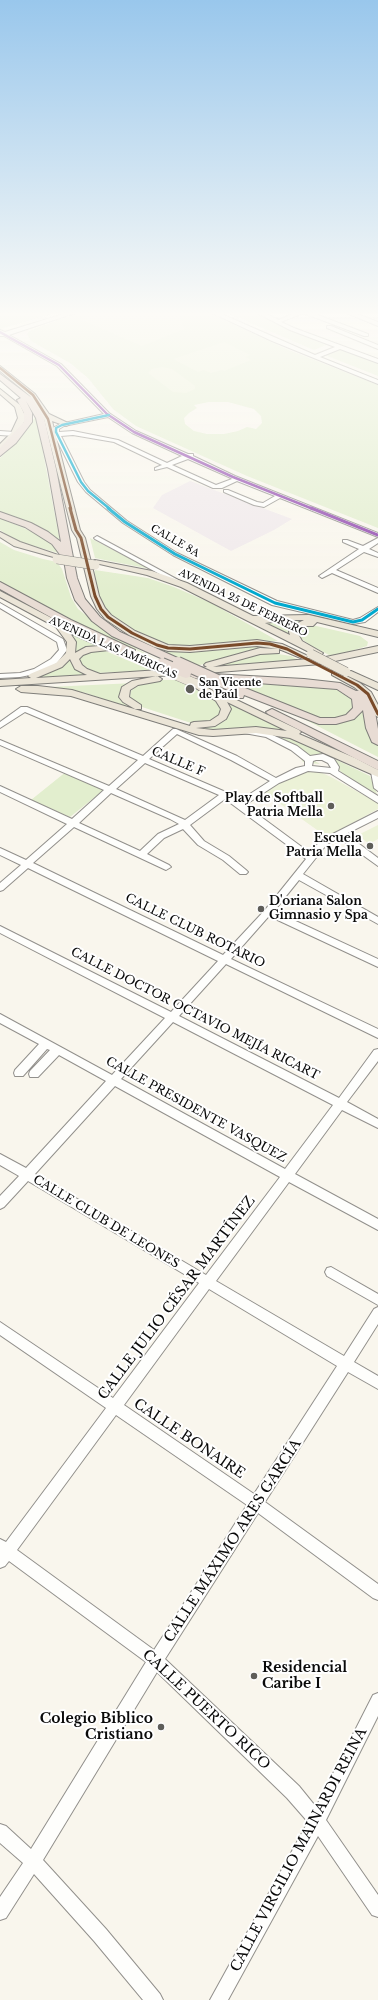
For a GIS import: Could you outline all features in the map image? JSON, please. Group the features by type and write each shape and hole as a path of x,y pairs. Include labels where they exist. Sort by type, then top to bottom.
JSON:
{"highway":[{"path":"0,453 14,441 28,422 28,413 24,405"},
{"path":"32,405 40,418 52,469 76,594 85,608 96,619 116,634 179,667 231,686 319,721 336,721 350,717 358,709 359,704 352,693 340,686 304,682 195,679"},
{"path":"0,515 28,525 45,534 56,542 70,564"},
{"path":"0,585 85,630 260,706 377,771"},
{"path":"21,606 28,606 78,630 85,630"},
{"path":"344,673 367,701 372,728 378,742"},
{"path":"231,686 306,722 378,760"}],"main road":[{"name":"AVENIDA LAS AMÉRICAS","path":"40,405 55,431 76,530 81,538 95,596 101,608 108,617 132,633 150,642 168,648 190,649 247,643 270,644 311,654 344,673 368,694 378,714"},
{"path":"0,448 14,434 22,418 18,406"},
{"path":"47,416 66,424"},
{"name":"AVENIDA 25 DE FEBRERO","path":"0,534 18,544 57,557"},
{"name":"AVENIDA 25 DE FEBRERO","path":"0,538 14,546 57,557 149,573 184,585 240,613 344,673 378,687"},
{"name":"AVENIDA 25 DE FEBRERO","path":"95,564 137,573 171,584 298,642 311,654"},
{"name":"AVENIDA LAS AMÉRICAS","path":"0,594 58,625 116,651 195,679 351,760 377,771"},
{"path":"240,613 260,619 288,617 309,618 378,636"},
{"path":"269,629 288,617"},
{"path":"298,642 293,629 302,623 309,622 362,634 378,636"},
{"path":"0,682 42,674 66,660 72,648 72,642 66,632 58,625"},
{"path":"359,653 371,644 370,640 362,634"},
{"path":"116,651 101,648 89,649 76,656 74,659 78,667 90,674 142,674"},
{"path":"179,667 284,666 321,662 378,649"},
{"path":"0,682 142,674 260,651 311,654"},
{"path":"0,689 166,678 195,679 330,665 378,654"},
{"name":"AVENIDA 25 DE FEBRERO","path":"344,673 378,683"},
{"path":"166,678 129,686 125,689 124,697 133,706 193,725 206,726 223,718 226,709 224,704 195,679"},
{"path":"0,689 58,690 110,704 199,732 213,733 246,731 275,732 292,735 351,760"}],"street":[{"path":"100,405 109,415 141,435 378,535"},
{"path":"105,405 116,416 141,435"},
{"path":"55,431 66,424 109,415"},
{"path":"55,431 112,440 121,443 215,487 220,487 236,479"},
{"name":"CALLE 8A","path":"55,431 81,482 88,491 125,522 175,554 275,603 287,607 353,622 362,620 378,609"},
{"path":"0,433 14,434"},
{"path":"121,443 128,440"},
{"path":"157,469 189,456 236,479 378,532"},
{"path":"226,491 256,504 264,505 279,496"},
{"path":"97,538 184,585"},
{"path":"322,576 378,540"},
{"path":"345,541 378,554"},
{"path":"331,570 378,590"},
{"path":"0,605 55,637 62,645 60,656 37,671 20,675 0,676"},
{"path":"0,616 11,611"},
{"name":"CALLE F","path":"0,726 23,709 144,760 225,795 311,858"},
{"path":"0,888 177,731 276,781"},
{"path":"246,731 268,735 294,748 309,764 334,773 378,800"},
{"path":"0,742 173,816 181,821 201,843 226,858 244,872"},
{"path":"238,806 276,781 309,764 315,757 323,757 331,761 335,767 334,773"},
{"path":"377,771 378,788"},
{"path":"0,789 166,867"},
{"path":"140,855 161,836 184,825 225,795"},
{"path":"0,1204 268,912 324,842 378,814"},
{"path":"339,834 378,863"},
{"name":"CALLE CLUB ROTARIO","path":"0,851 378,1034"},
{"path":"298,875 378,921"},
{"path":"268,912 378,963"},
{"name":"CALLE DOCTOR OCTAVIO MEJÍA RICART","path":"0,929 378,1124"},
{"name":"CALLE PRESIDENTE VASQUEZ","path":"0,1019 58,1049 378,1225"},
{"path":"19,1073 46,1043"},
{"path":"34,1074 58,1049"},
{"name":"CALLE JULIO CÉSAR MARTÍNEZ","path":"2,1553 209,1282 287,1174 378,1053"},
{"name":"CALLE CLUB DE LEONES","path":"0,1159 378,1383"},
{"path":"331,1272 378,1300"},
{"name":"CALLE MÁXIMO ARES GARCÍA","path":"0,1912 33,1861 156,1660 257,1504 378,1312"},
{"name":"CALLE BONAIRE","path":"0,1328 257,1504 378,1593"},
{"name":"CALLE PUERTO RICO","path":"2,1553 156,1660 293,1792 317,1821 378,1909"},
{"name":"CALLE VIRGILIO MAINARDI REINA","path":"219,2000 317,1821 373,1715 378,1700"},
{"path":"0,1832 33,1861 100,1935 154,2000"}],"shaded area":[{"path":"190,481 292,519 274,530 231,551 153,508 162,495"}],"green space":[{"path":"110,405 194,405 197,408 184,418 185,424 194,431 207,434 224,434 238,431 247,427 256,429 262,423 261,416 254,409 240,405 378,405 378,528 247,476 136,426"},
{"path":"36,415 60,542 48,532 33,524 0,512 0,458 27,430"},
{"path":"0,518 40,535 52,542 58,553 16,541 0,530"},
{"path":"90,538 150,569 95,558"},
{"path":"0,542 14,550 57,562 62,569 71,597 78,609 108,633 154,658 90,629 0,582"},
{"path":"95,570 148,578 174,587 211,603 278,641 248,641 182,647 160,644 123,626 109,615 100,597 93,576"},
{"path":"293,619 306,620 290,628 291,636 265,622"},
{"path":"312,625 360,636 368,642 367,646 335,656 329,655 310,645 298,636 301,627"},
{"path":"74,635 98,646 88,648 74,657 90,675 20,680 57,670 70,660 75,651 71,636"},
{"path":"147,643 163,650 183,652 222,650 243,646 276,647 285,652 272,649 195,666"},
{"path":"95,650 103,650 153,671 93,673 86,670 78,661 86,653"},
{"path":"271,653 291,656 300,661 203,668 256,654"},
{"path":"222,678 339,688 350,696 354,702 353,707 349,713 342,717 326,720 305,714"},
{"path":"160,680 176,680 215,699 223,710 220,717 210,723 194,724 136,705 130,697 131,691 136,686"},
{"path":"134,683 122,699 134,710 86,693 50,687"},
{"path":"228,704 292,734 213,732 194,729 206,728 225,721 229,715 230,708"},
{"path":"364,709 369,732 378,746 378,757 302,718 324,724"},
{"path":"268,734 289,737 370,776 377,794 347,777 327,759 311,759 320,764 303,762 298,754"},
{"path":"67,771 105,789 70,817 31,800"},
{"name":"Play de Softball Patria Mella","path":"307,771 320,772 331,777 378,803 378,809 327,837 265,793 284,780"},
{"path":"378,825 378,839 369,844 358,835"}],"transit line":[{"path":"39,405 48,419 76,530 81,538 95,596 101,609 108,617 132,633 157,645 168,648 190,649 257,643 270,644 287,649 357,685 368,694 378,714"},
{"path":"99,405 107,414 134,432 233,477 378,535"},
{"path":"109,415 62,425 56,428 56,432 81,482 88,491 125,522 175,554 275,603 353,622 362,620 378,609"}],"place":[{"name":"San Vicente de Paúl","path":"190,689"},
{"name":"Play de Softball Patria Mella","path":"331,806"},
{"name":"Escuela Patria Mella","path":"370,846"},
{"name":"D'oriana Salon Gimnasio y Spa","path":"261,909"},
{"name":"Residencial Caribe I","path":"254,1676"},
{"name":"Colegio Biblico Cristiano","path":"161,1727"}]}
